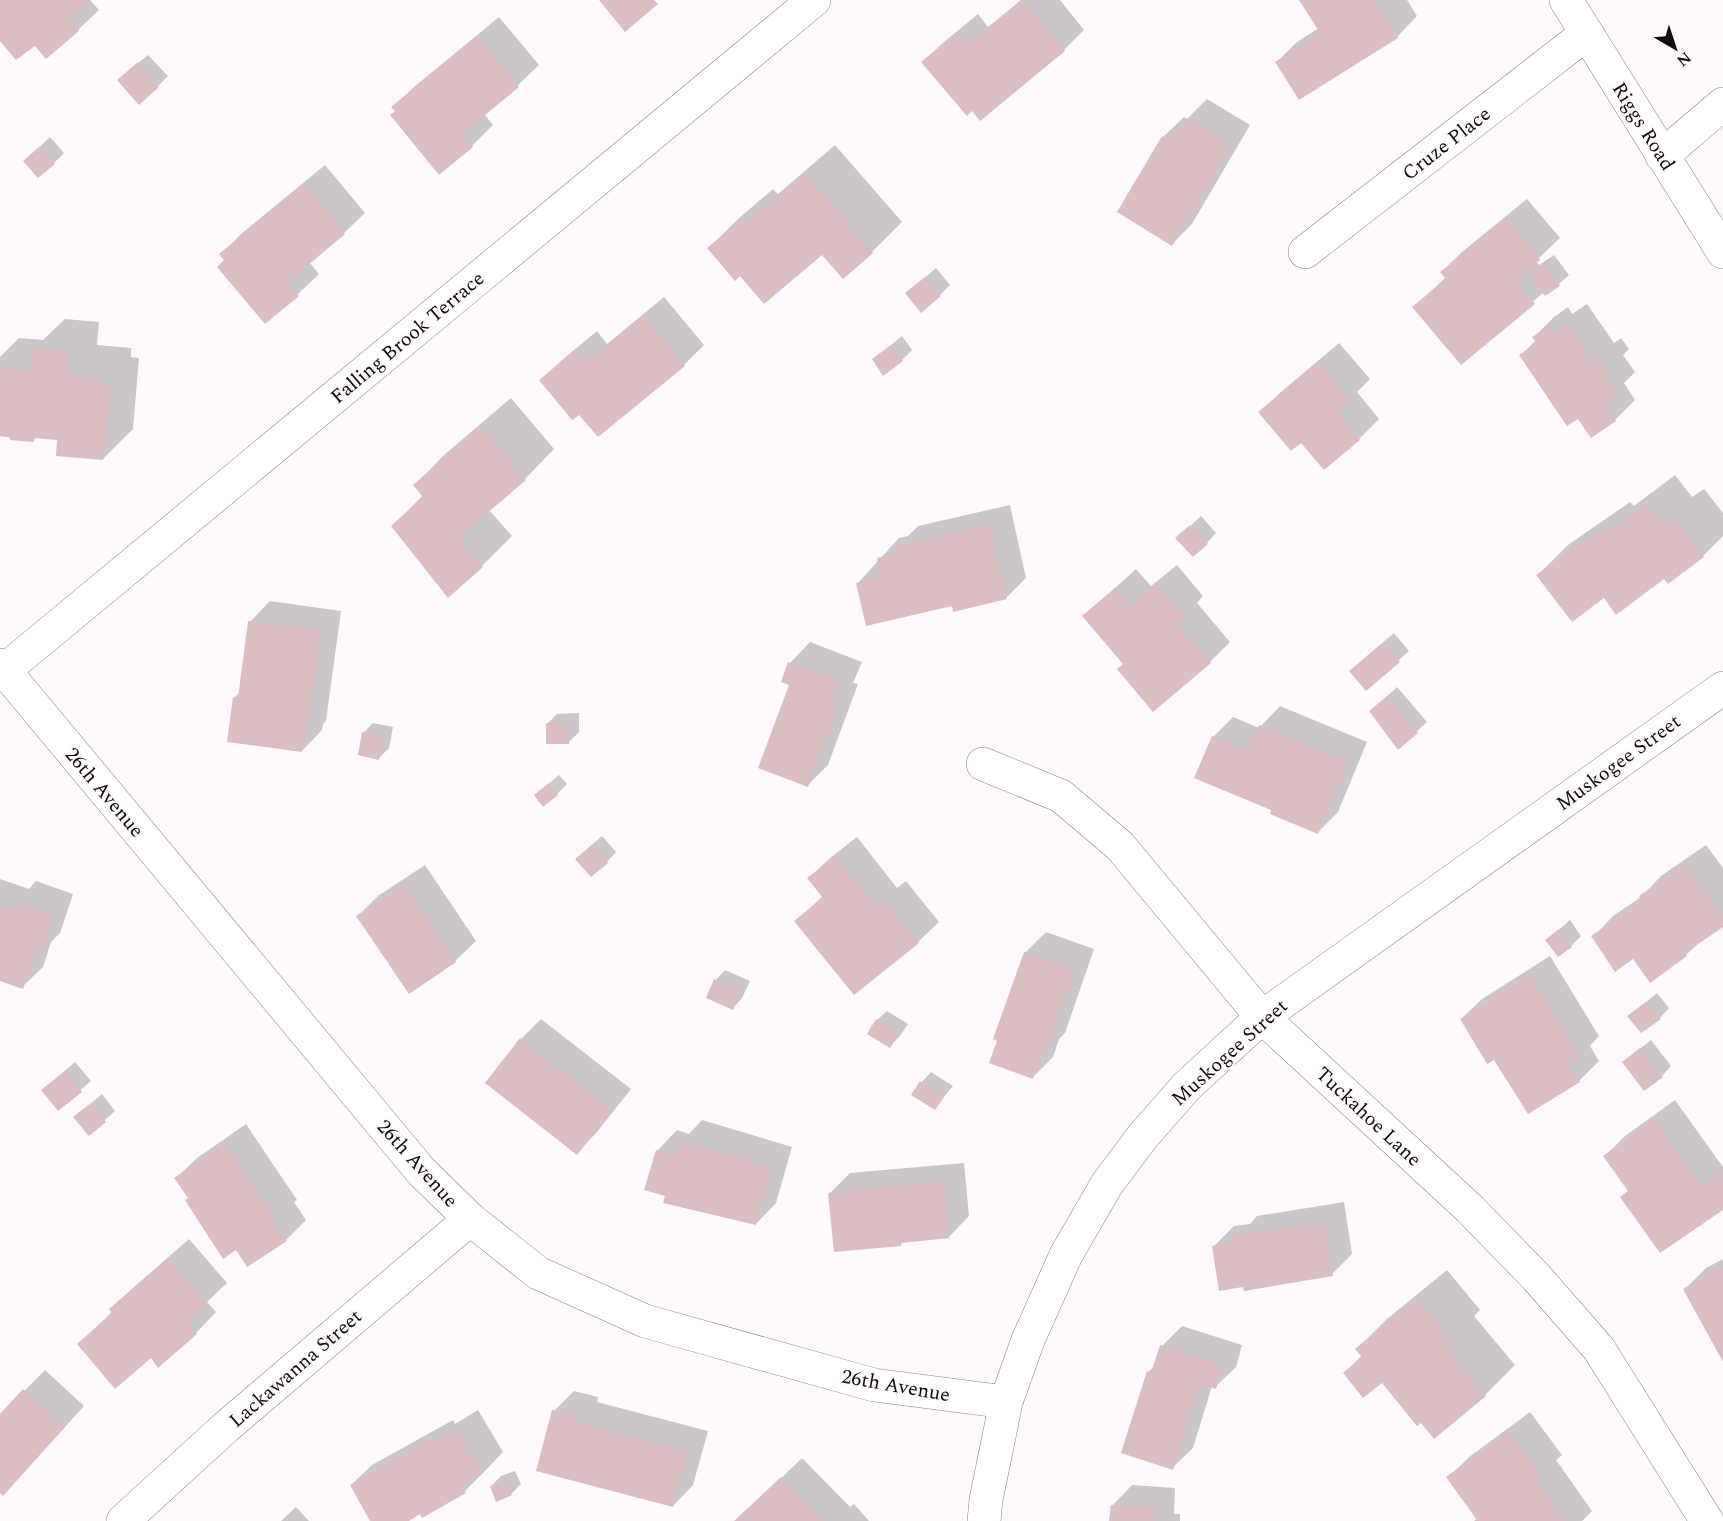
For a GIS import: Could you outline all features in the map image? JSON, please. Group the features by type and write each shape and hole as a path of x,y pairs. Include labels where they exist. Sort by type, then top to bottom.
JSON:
{"street":[{"name":"Falling Brook Terrace","path":"2,670 814,0"},
{"name":"Riggs Road","path":"1566,0 1723,252"},
{"name":"Cruze Place","path":"1305,252 1586,34"},
{"path":"1662,156 1723,104"},
{"name":"26th Avenue","path":"2,670 421,1171 470,1219 538,1273 645,1321 874,1385 1006,1402"},
{"name":"Muskogee Street","path":"984,1521 986,1500 1006,1402 1028,1340 1066,1255 1107,1184 1143,1136 1187,1086 1262,1017 1723,688"},
{"name":"Tuckahoe Lane","path":"983,764 1061,796 1120,846 1262,1017 1470,1209 1537,1278 1599,1349 1707,1521"},
{"name":"Lackawanna Street","path":"123,1521 226,1427 470,1219"}],"building":[{"path":"0,0 87,0 89,3 69,18 79,31 46,59 35,46 16,60 0,41"},
{"path":"599,0 654,0 658,4 625,32"},
{"path":"1023,0 1065,51 980,121 972,111 967,116 921,62 956,33 967,46"},
{"path":"1299,0 1373,0 1398,38 1299,100 1275,62 1320,33"},
{"path":"478,36 519,87 463,133 473,147 439,175 390,115 395,111 391,107"},
{"path":"137,63 159,87 139,105 117,80"},
{"path":"1186,118 1231,146 1172,246 1117,212 1162,136 1171,142"},
{"path":"40,146 55,164 38,178 23,161"},
{"path":"805,174 873,253 843,279 822,255 764,304 740,276 735,281 707,248 743,218 747,223"},
{"path":"304,184 345,234 288,282 299,296 265,324 217,267 224,260 219,254"},
{"path":"1506,218 1540,260 1515,281 1535,304 1461,365 1412,307 1446,279 1440,272"},
{"path":"1544,264 1560,286 1545,296 1529,274"},
{"path":"925,277 941,296 921,313 905,293"},
{"path":"643,316 685,366 598,437 579,415 572,420 539,380 575,350 586,363"},
{"path":"1567,323 1593,362 1600,357 1609,371 1603,375 1615,394 1603,402 1616,421 1591,438 1578,419 1567,426 1519,355 1537,343 1532,337 1547,327 1552,333"},
{"path":"891,345 903,361 883,376 872,359"},
{"path":"33,348 69,351 68,375 102,378 101,386 110,387 103,460 56,456 57,440 34,438 34,442 10,440 10,437 0,436 0,368 31,371"},
{"path":"1318,362 1350,400 1337,412 1360,440 1324,470 1301,443 1291,451 1258,412"},
{"path":"480,427 526,480 458,538 483,567 448,598 391,526 423,497 413,485"},
{"path":"1645,504 1662,526 1674,517 1704,557 1668,584 1664,579 1616,615 1604,598 1572,622 1536,575 1600,530 1603,535"},
{"path":"990,525 1007,599 953,612 952,606 866,626 856,583 881,578 877,558 897,553 896,546"},
{"path":"1190,525 1208,544 1193,557 1175,538"},
{"path":"1156,584 1184,617 1177,623 1211,663 1153,712 1117,669 1123,664 1082,616 1115,588 1130,605"},
{"path":"248,621 321,631 306,743 304,743 302,752 227,742 233,697 238,698"},
{"path":"1384,642 1400,662 1366,691 1349,671"},
{"path":"788,662 843,682 834,703 839,705 808,787 758,768 789,685 781,682"},
{"path":"1387,696 1418,733 1398,750 1369,711"},
{"path":"546,723 569,723 569,744 546,744"},
{"path":"1259,725 1348,762 1318,834 1270,814 1271,810 1194,778 1212,736 1248,751"},
{"path":"362,732 383,736 379,760 358,755"},
{"path":"549,783 558,795 543,807 534,795"},
{"path":"592,845 608,863 591,877 575,859"},
{"path":"836,856 876,908 885,900 919,943 854,995 794,921 823,898 807,878"},
{"path":"1685,864 1723,917 1723,927 1685,953 1687,956 1650,983 1633,959 1615,972 1591,936 1642,901 1639,896"},
{"path":"404,884 456,962 409,994 356,916"},
{"path":"14,901 54,915 40,955 35,953 23,989 0,981 0,906 11,910"},
{"path":"1559,929 1572,947 1558,957 1545,940"},
{"path":"1024,952 1075,970 1045,1055 1042,1054 1033,1079 989,1063 997,1041 993,1039"},
{"path":"1529,975 1580,1057 1569,1064 1580,1082 1528,1114 1494,1060 1487,1064 1460,1019"},
{"path":"714,979 742,991 733,1010 706,998"},
{"path":"1646,1002 1661,1019 1641,1033 1627,1016"},
{"path":"876,1019 899,1034 890,1048 867,1034"},
{"path":"520,1038 612,1110 577,1155 485,1083"},
{"path":"1640,1048 1663,1077 1644,1091 1622,1062"},
{"path":"65,1071 82,1092 58,1111 41,1090"},
{"path":"920,1081 944,1097 935,1110 911,1095"},
{"path":"91,1103 106,1122 89,1136 73,1117"},
{"path":"1654,1119 1702,1186 1723,1171 1723,1210 1660,1253 1620,1197 1628,1191 1603,1156"},
{"path":"680,1140 772,1168 756,1225 663,1203 665,1196 644,1190 656,1150 676,1156"},
{"path":"225,1143 287,1241 247,1267 236,1250 223,1259 185,1200 188,1198 174,1178"},
{"path":"945,1182 949,1238 901,1243 901,1246 834,1252 828,1193"},
{"path":"1324,1222 1333,1276 1244,1291 1243,1287 1219,1291 1212,1246 1236,1242 1235,1236"},
{"path":"168,1258 207,1304 187,1323 197,1334 158,1368 151,1358 115,1389 77,1344 112,1313 109,1309"},
{"path":"1723,1267 1723,1362 1683,1289"},
{"path":"1416,1298 1451,1341 1445,1346 1486,1396 1434,1439 1421,1423 1417,1426 1382,1383 1363,1398 1343,1373 1362,1357 1355,1349"},
{"path":"1160,1345 1223,1365 1216,1389 1200,1384 1173,1470 1121,1453 1147,1371 1151,1373"},
{"path":"23,1389 65,1427 3,1496 0,1493 0,1414"},
{"path":"552,1410 578,1417 577,1422 688,1452 673,1507 536,1471"},
{"path":"457,1429 483,1473 462,1486 466,1493 422,1518 420,1514 409,1521 370,1521 350,1485 432,1439 434,1443"},
{"path":"1509,1432 1542,1476 1536,1481 1565,1521 1475,1521 1477,1520 1446,1477"},
{"path":"781,1477 824,1521 734,1521"},
{"path":"505,1480 512,1495 496,1502 490,1486"},
{"path":"1111,1505 1156,1508 1155,1521 1109,1521"}]}
